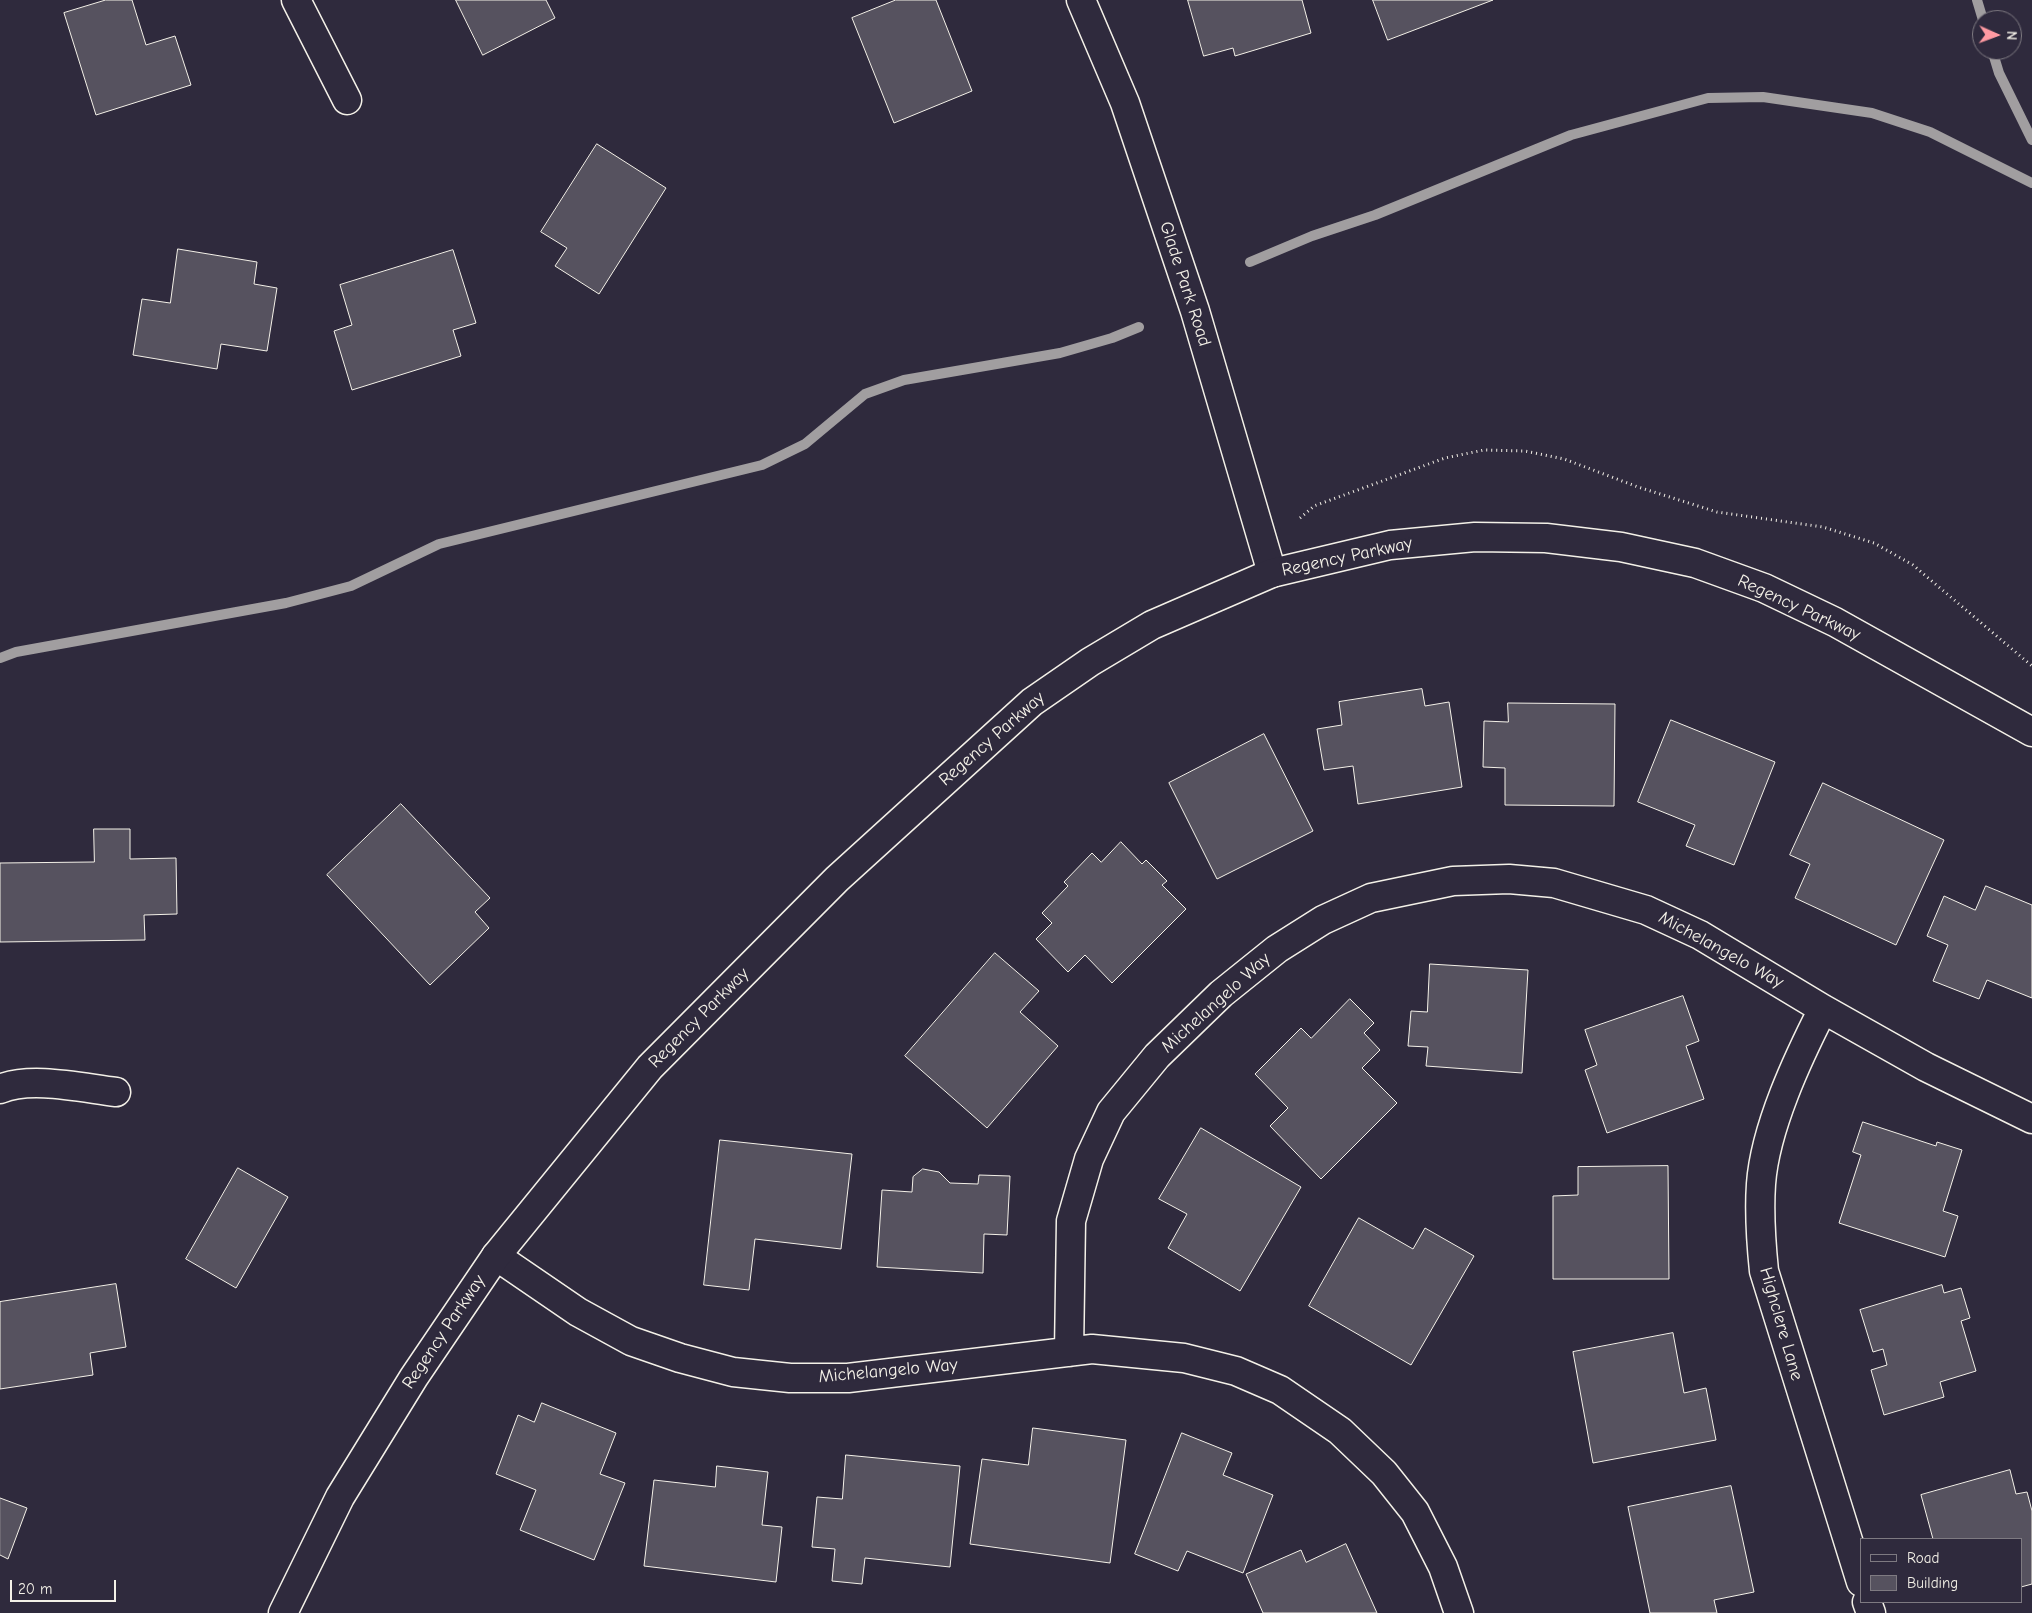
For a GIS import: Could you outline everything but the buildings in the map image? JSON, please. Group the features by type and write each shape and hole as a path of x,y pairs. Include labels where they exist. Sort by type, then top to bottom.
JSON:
{"street":[{"path":"296,0 347,100"},
{"name":"Glade Park Road","path":"1081,0 1125,103 1192,302 1272,573"},
{"name":"Regency Parkway","path":"283,1613 340,1497 414,1377 496,1256 650,1067 837,879 1032,702 1090,662 1152,625 1272,573 1390,545 1475,537 1546,538 1621,547 1695,563 1764,588 1835,622 2032,732"},
{"name":"Michelangelo Way","path":"1069,1352 1070,1221 1088,1159 1111,1112 1157,1056 1221,994 1277,949 1323,920 1371,898 1453,881 1509,879 1554,883 1646,910 1700,935 1823,1009 1926,1067 2032,1119"},
{"name":"Highclere Lane","path":"1823,1009 1788,1083 1771,1134 1761,1182 1760,1227 1764,1271 1860,1579"},
{"path":"0,1089 7,1086 37,1083 116,1092"},
{"name":"Michelangelo Way","path":"496,1256 578,1312 631,1341 680,1358 733,1372 790,1378 848,1378 1092,1349 1184,1358 1236,1371 1280,1390 1340,1431 1384,1473 1415,1512 1443,1567 1460,1613"}],"path":[{"path":"1300,518 1314,506 1445,458 1484,450 1525,451 1564,459 1638,487 1717,512 1823,527 1874,543 1913,565 2032,666"}],"waterway":[{"path":"1977,0 1980,10"},
{"path":"1995,60 1999,73 2032,140"},
{"path":"1250,262 1312,236 1375,215 1571,135 1708,98 1763,97 1872,113 1930,132 2032,183"},
{"path":"0,658 16,652 286,603 351,586 439,544 762,465 805,444 865,394 904,380 1060,353 1112,338 1139,327"}]}
